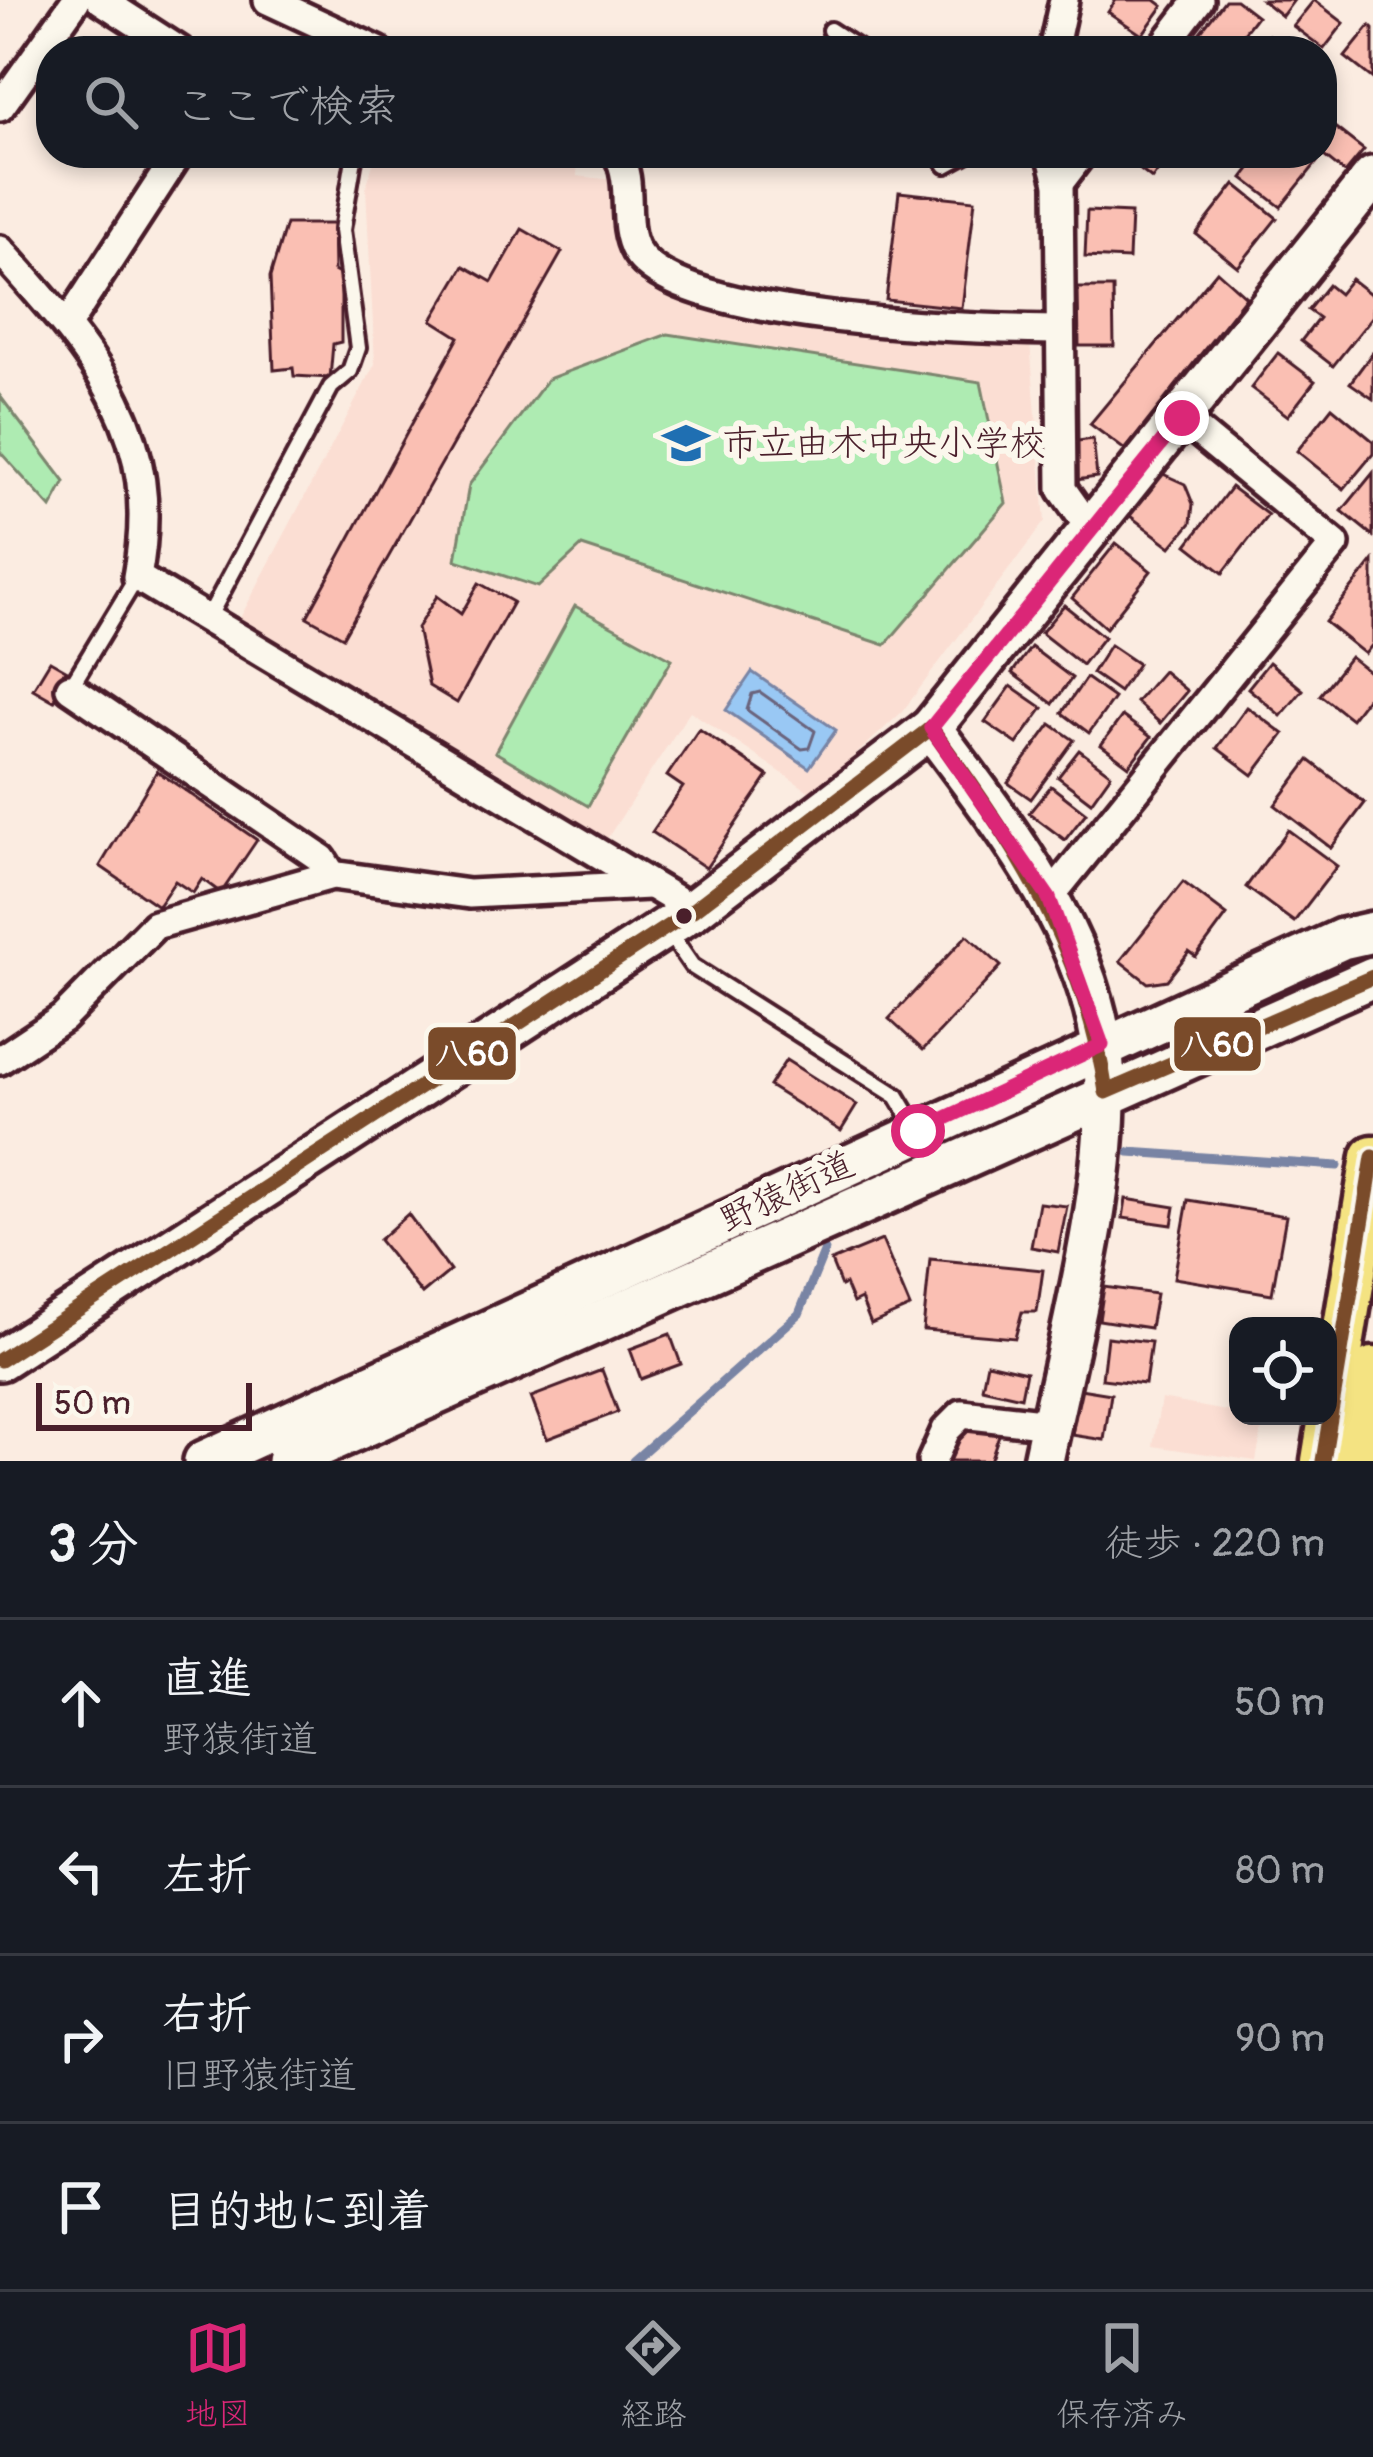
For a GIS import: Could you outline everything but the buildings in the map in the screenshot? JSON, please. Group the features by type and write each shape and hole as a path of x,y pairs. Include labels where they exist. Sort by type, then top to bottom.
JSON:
{"main road":[{"path":"1323,1461 1373,1157"},
{"path":"1358,1461 1373,1369"}],"street":[{"path":"50,36 76,0"},
{"path":"101,0 157,36"},
{"path":"268,0 346,36"},
{"path":"1056,36 1064,0"},
{"path":"1171,36 1199,0"},
{"path":"0,107 36,56"},
{"path":"67,325 169,168"},
{"path":"626,168 634,250 656,274 827,318 893,327 1056,330"},
{"path":"1055,168 1059,183 1056,330 1062,489 1069,506 1091,530"},
{"path":"1059,183 1070,168"},
{"path":"0,1360 679,918 931,728 1373,177"},
{"path":"0,250 67,325 128,419 141,463 146,532 137,577 649,885 679,918"},
{"path":"1049,898 1335,544 1182,418"},
{"path":"70,688 322,859 332,874"},
{"path":"931,728 1049,898 1102,1045 1106,1091 1096,1186 1047,1442 962,1414 946,1430 932,1461"},
{"path":"0,1060 63,1018 155,925 332,874 469,894 649,885"},
{"name":"野猿街道","path":"203,1461 1102,1045 1342,939 1373,932"},
{"name":"野猿街道","path":"287,1461 1106,1091 1373,977"}],"lane":[{"path":"830,30 839,36"},
{"path":"206,620 331,388 350,371 358,348 343,230 353,168"},
{"path":"70,688 137,577"},
{"path":"679,918 692,966 897,1096 918,1131"}],"shaded area":[{"name":"市立由木中央小学校","path":"372,168 577,168 577,176 615,180 617,249 646,280 687,295 904,342 1030,343 1045,521 902,712 813,794 690,711 603,845 238,622 375,364 366,188"},
{"path":"1161,1399 1229,1412 1229,1425 1263,1425 1256,1461 1153,1446"}],"green space":[{"path":"668,334 981,382 1006,503 885,645 582,546 538,587 456,560 469,485 548,379"},
{"path":"0,396 65,482 51,508 0,452"},
{"path":"575,606 672,659 588,806 495,752"}],"water":[{"path":"752,672 836,730 809,768 726,710"}],"waterway":[{"path":"1129,1152 1338,1166"},
{"path":"633,1461 799,1314 825,1250"}],"transit line":[{"name":"八60","path":"931,728 1042,899 1081,991 1106,1092 1373,977"},
{"name":"八60","path":"0,1360 693,910 931,728"},
{"name":"八60","path":"1323,1461 1373,1157"}],"place":[{"name":"市立由木中央小学校","path":"686,443"}],"route":[{"path":"918,1131 1102,1045 1095,1013 1049,898 931,728 1182,418"}]}
